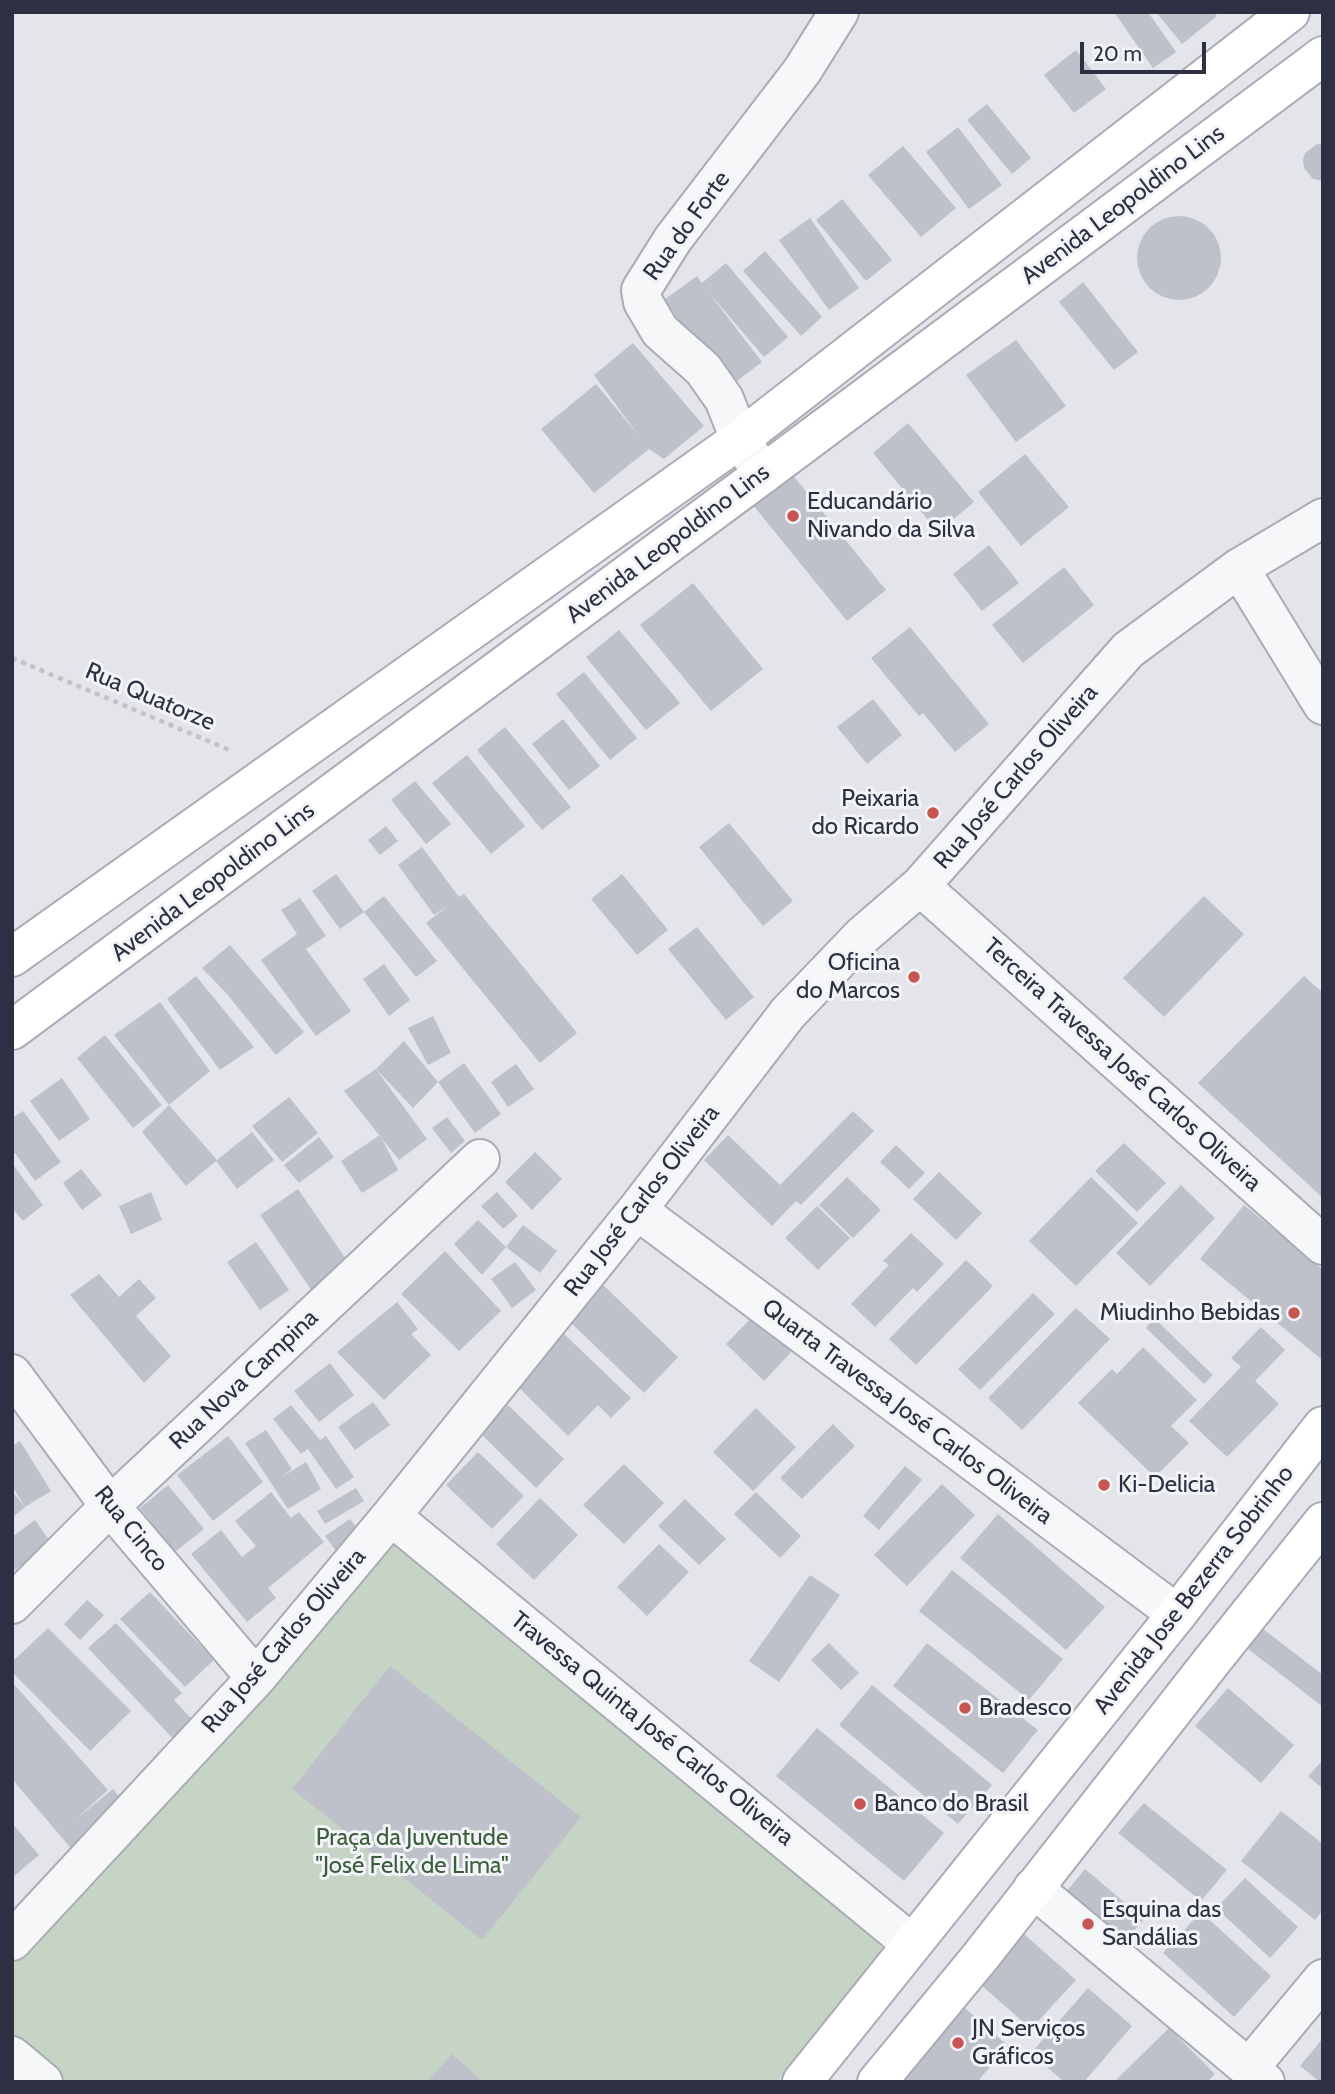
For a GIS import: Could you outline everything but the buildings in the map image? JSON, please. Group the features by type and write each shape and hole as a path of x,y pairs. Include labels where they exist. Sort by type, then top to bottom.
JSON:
{"main road":[{"name":"Avenida Leopoldino Lins","path":"12,957 740,439 1290,12"},
{"name":"Avenida Leopoldino Lins","path":"12,1030 1323,56"},
{"name":"Avenida Jose Bezerra Sobrinho","path":"817,2077 912,1944 1177,1614 1323,1426"},
{"path":"877,2082 981,1956 1323,1522"}],"street":[{"name":"Rua do Forte","path":"763,474 740,439 724,398 703,369 660,331 643,302 641,290 673,239 802,71 839,12"},
{"name":"Rua José Carlos Oliveira","path":"12,1941 256,1678 391,1516 637,1210 788,1013 862,936 920,886 1128,650 1239,568 1323,517"},
{"path":"1239,568 1323,705"},
{"name":"Terceira Travessa José Carlos Oliveira","path":"920,886 1323,1245"},
{"name":"Rua Nova Campina","path":"12,1604 110,1506 480,1159"},
{"name":"Quarta Travessa José Carlos Oliveira","path":"637,1210 1177,1614"},
{"name":"Rua Cinco","path":"12,1374 110,1506 256,1678"},
{"name":"Travessa Quinta José Carlos Oliveira","path":"391,1516 912,1944"},
{"path":"1033,1888 1257,2075 1323,1979"},
{"path":"12,2056 43,2082"}],"path":[{"name":"Rua Quatorze","path":"12,658 274,769"}],"green space":[{"name":"Praça da Juventude \"José Felix de Lima\"","path":"389,1533 887,1951 777,2082 55,2082 12,2046 12,1957"}],"place":[{"name":"Educandário Nivando da Silva","path":"793,516"},
{"name":"Peixaria do Ricardo","path":"933,813"},
{"name":"Oficina do Marcos","path":"914,977"},
{"name":"Miudinho Bebidas","path":"1294,1313"},
{"name":"Ki-Delicia","path":"1104,1485"},
{"name":"Bradesco","path":"965,1708"},
{"name":"Banco do Brasil","path":"860,1804"},
{"name":"Esquina das Sandálias","path":"1088,1924"},
{"name":"JN Serviços Gráficos","path":"958,2043"}]}
